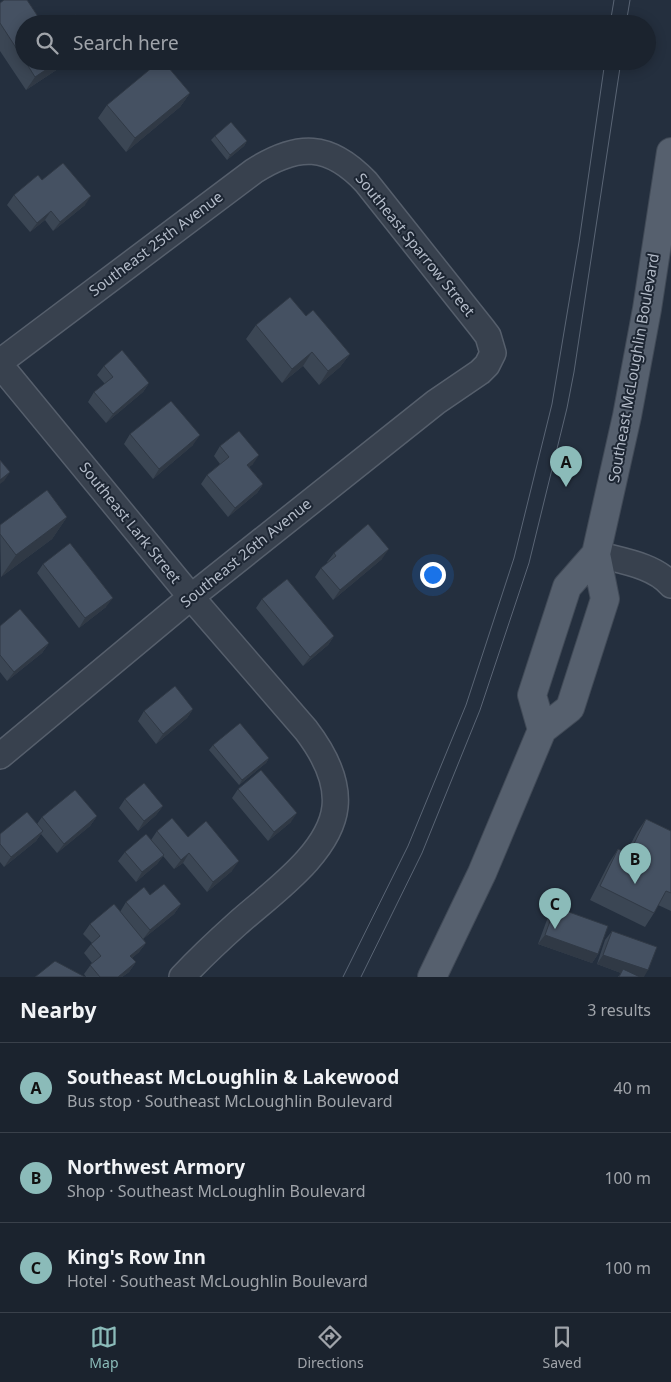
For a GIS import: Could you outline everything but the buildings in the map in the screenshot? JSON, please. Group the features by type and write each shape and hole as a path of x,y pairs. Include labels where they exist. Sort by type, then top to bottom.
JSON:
{"main road":[{"name":"Southeast McLoughlin Boulevard","path":"432,977 482,873 542,730 570,708 605,599 596,554 631,398 647,309 671,152"},
{"name":"Southeast McLoughlin Boulevard","path":"542,730 532,695 567,587 596,554"}],"street":[{"name":"Southeast 25th Avenue","path":"0,363 254,171 271,160 297,151 310,150 321,153"},
{"name":"Southeast Sparrow Street","path":"321,153 348,165 366,182 488,336 493,353"},
{"name":"Southeast 26th Avenue","path":"0,756 191,596 436,402 480,372 487,365 493,353"},
{"name":"Southeast Lark Street","path":"0,363 191,596 306,730 319,747 329,767 334,786 335,806 322,842 307,861 182,977"},
{"path":"596,554 647,569 661,576 671,585"}],"tram line":[{"path":"612,15 614,0"},
{"path":"628,15 630,0"},
{"path":"343,977 408,846 466,705 514,558 552,404 579,242 604,70"},
{"path":"361,977 422,853 480,710 529,563 574,372 620,70"}],"place":[{"name":"Southeast McLoughlin & Lakewood","path":"566,487"},
{"name":"Northwest Armory","path":"635,884"},
{"name":"King's Row Inn","path":"555,929"}]}
